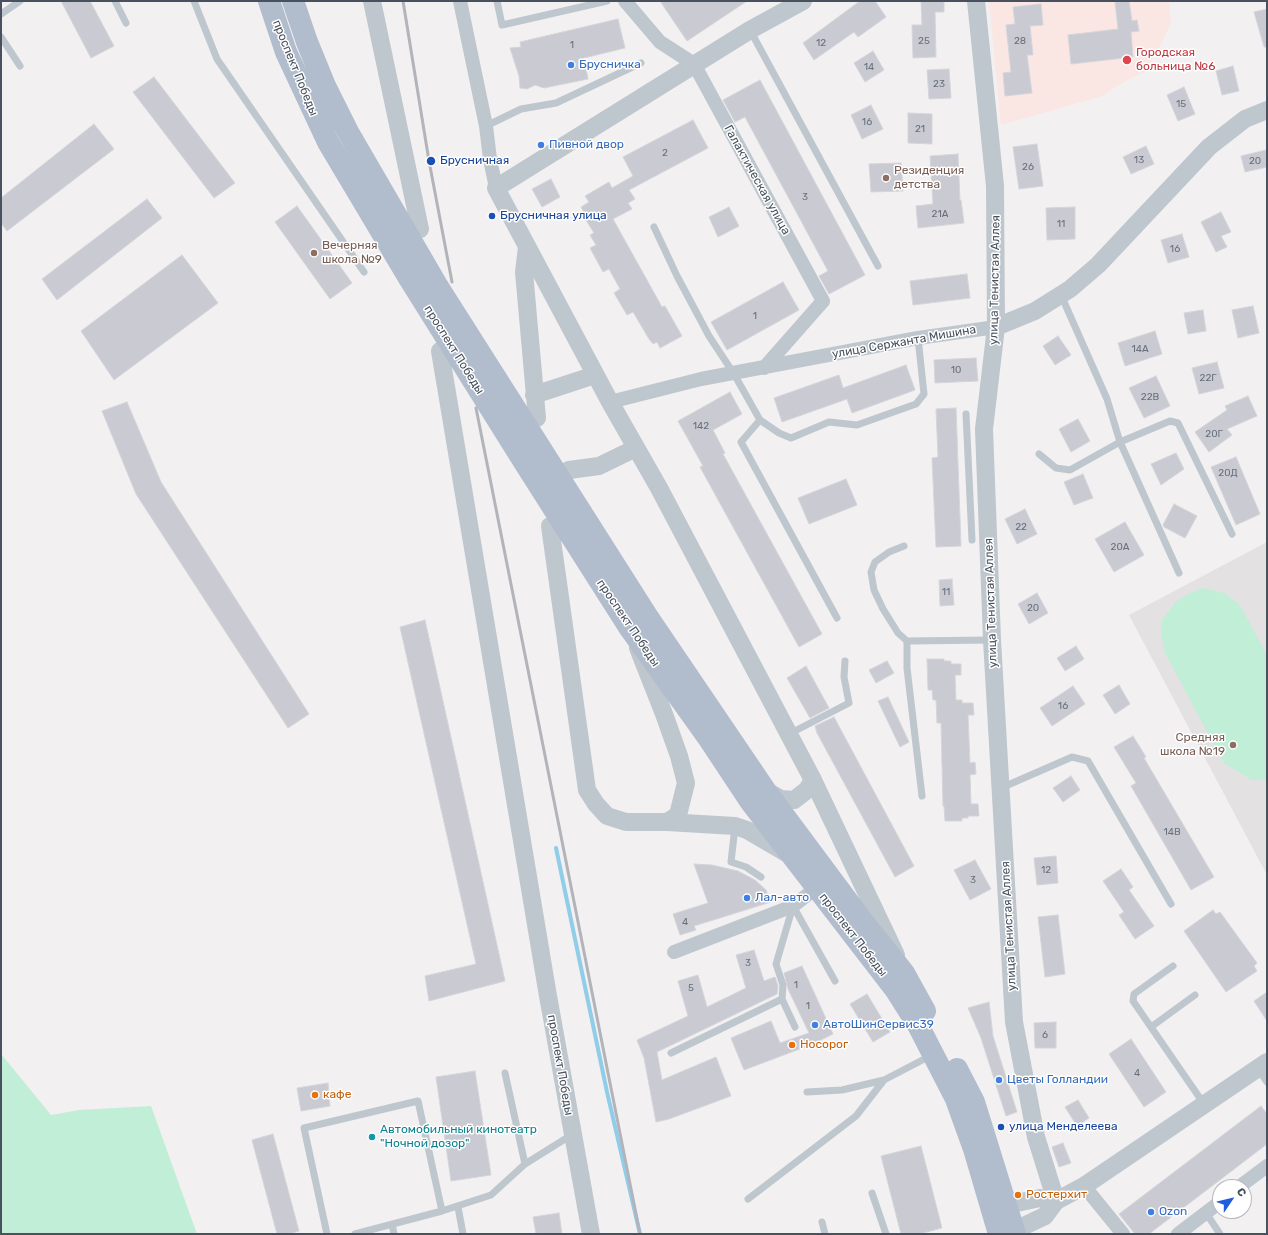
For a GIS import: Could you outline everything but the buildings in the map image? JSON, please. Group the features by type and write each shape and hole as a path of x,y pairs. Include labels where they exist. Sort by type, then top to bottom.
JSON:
{"main road":[{"name":"проспект Победы","path":"269,1 286,52 328,142 413,285 575,542 629,627 707,736 750,801 895,989 934,1054 956,1099 1009,1233"},
{"name":"проспект Победы","path":"293,1 307,42 325,86 362,157 438,287 647,616 766,790 861,919 904,973 974,1102 999,1207"}],"street":[{"path":"372,1 420,230"},
{"path":"460,1 486,126 490,159 496,188 813,780 904,973"},
{"name":"Галактическая улица","path":"625,1 660,42 694,64 823,301 764,368"},
{"path":"496,188 694,64 750,30 803,1"},
{"name":"улица Тенистая Аллея","path":"976,1 996,186 996,326 976,429 992,640 1014,1022 1036,1137 1056,1201"},
{"name":"улица Сержанта Мишина","path":"610,402 701,379 734,374 918,338 996,326 1035,311 1061,294 1098,265 1209,147 1245,119 1267,110"},
{"path":"527,247 524,272 537,418"},
{"name":"проспект Победы","path":"440,351 548,996 591,1234"},
{"path":"534,395 595,375"},
{"path":"569,470 599,466 636,448"},
{"path":"550,526 587,790 596,804 607,816 626,822 667,822 735,826 747,830 792,856"},
{"path":"629,627 664,714 679,756 686,783 678,815 667,822"},
{"path":"766,790 781,799 794,800 807,790 813,780"},
{"path":"674,952 793,906 816,888"},
{"path":"1009,1233 1045,1216 1056,1201 1084,1186 1204,1105 1264,1071"},
{"path":"1250,1179 1267,1166"},
{"path":"1084,1186 1123,1234"},
{"path":"999,1207 1040,1198 1056,1201"},
{"path":"1178,1234 1212,1208"}],"lane":[{"path":"1,14 20,1"},
{"path":"116,1 126,23"},
{"path":"194,1 217,59 364,272"},
{"path":"497,1 502,25 607,1"},
{"path":"750,30 878,266"},
{"path":"1,37 20,66"},
{"path":"486,126 521,109 556,103 641,63"},
{"path":"654,227 677,276 709,336 734,374 760,420 778,433 790,438 829,422 857,425 916,404 924,394 918,338"},
{"path":"1061,294 1107,400 1120,442 1178,573"},
{"path":"966,414 976,429 972,540"},
{"path":"760,420 741,442 837,618"},
{"path":"1039,454 1056,468 1070,470 1120,442 1170,421 1178,423 1232,534"},
{"path":"904,546 889,552 875,562 871,572 874,590 883,609 898,633 907,641 992,640"},
{"path":"907,641 907,668 922,796"},
{"path":"789,734 849,703 844,677 845,661"},
{"path":"1001,788 1072,757 1088,762 1171,904"},
{"path":"735,826 731,862 746,867 761,877"},
{"path":"793,906 835,980"},
{"path":"793,906 776,964 783,985 782,999 795,1027"},
{"path":"1173,966 1134,994 1133,1001 1204,1105"},
{"path":"1151,1028 1195,995"},
{"path":"671,1053 782,999"},
{"path":"807,1092 842,1090 884,1080 934,1054"},
{"path":"505,1073 525,1164"},
{"path":"748,1199 856,1116 884,1080"},
{"path":"327,1234 304,1128 418,1101 442,1211"},
{"path":"355,1234 442,1211 491,1195 525,1164 573,1134"},
{"path":"872,1193 886,1234"},
{"path":"458,1206 462,1234"},
{"path":"1206,1213 1220,1234"},
{"path":"822,1222 825,1234"},
{"path":"392,1224 394,1234"}],"shaded area":[{"name":"Городская больница №6","path":"989,1 1125,1 1115,2 1118,29 1068,35 1072,64 1133,57 1131,32 1139,31 1137,20 1132,21 1129,1 1169,1 1171,23 1157,52 1144,72 1122,83 1102,96 1001,125","holes":["1040,4 1043,25 1030,26 1033,55 1027,55 1032,93 1005,95 1003,73 1011,72 1015,24 1013,7"]},
{"name":"Средняя школа №19","path":"1267,542 1267,875 1129,615"}],"green space":[{"path":"1203,588 1224,593 1239,604 1267,655 1267,780 1252,780 1224,763 1165,653 1161,632 1162,620 1176,602 1188,594"},
{"path":"1,1054 51,1115 79,1110 151,1106 197,1234 1,1234"}],"waterway":[{"path":"556,848 607,1092 640,1234"}],"railway":[{"path":"403,1 429,161 452,282"},
{"path":"476,408 640,1234"}],"place":[{"name":"Городская больница №6","path":"1127,60"},
{"name":"Брусничка","path":"571,65"},
{"name":"Пивной двор","path":"541,145"},
{"name":"Брусничная","path":"431,161"},
{"name":"Резиденция детства","path":"886,178"},
{"name":"Брусничная улица","path":"492,216"},
{"name":"Вечерняя школа №9","path":"314,253"},
{"name":"Средняя школа №19","path":"1233,745"},
{"name":"Лал-авто","path":"747,898"},
{"name":"АвтоШинСервис39","path":"815,1025"},
{"name":"Носорог","path":"792,1045"},
{"name":"Цветы Голландии","path":"999,1080"},
{"name":"кафе","path":"315,1095"},
{"name":"улица Менделеева","path":"1001,1127"},
{"name":"Автомобильный кинотеатр \"Ночной дозор\"","path":"372,1137"},
{"name":"Ростерхит","path":"1018,1195"},
{"name":"Ozon","path":"1151,1212"}]}
